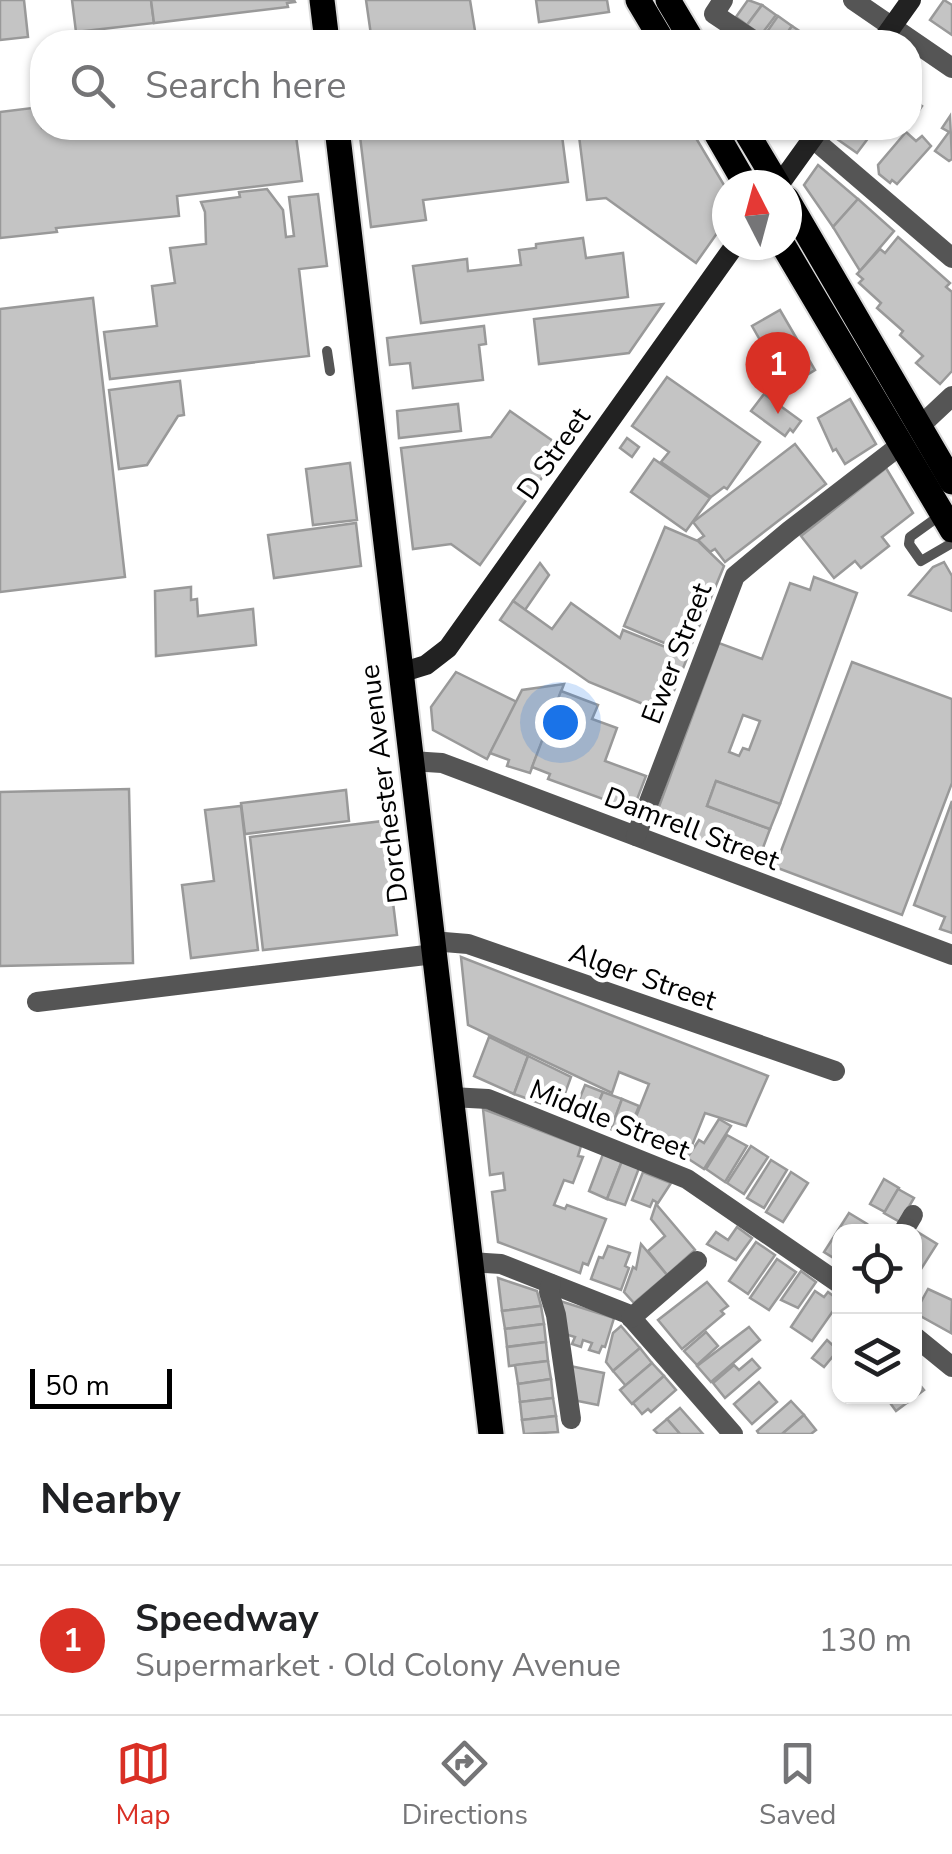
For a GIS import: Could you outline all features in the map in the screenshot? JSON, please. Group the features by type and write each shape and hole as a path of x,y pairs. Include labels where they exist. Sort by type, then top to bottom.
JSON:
{"main road":[{"path":"322,0 325,30"},
{"path":"638,0 656,30"},
{"path":"668,0 686,30"},
{"path":"889,30 911,0"},
{"name":"Dorchester Avenue","path":"338,140 491,1434"},
{"path":"720,140 737,170"},
{"path":"751,140 769,170"},
{"path":"789,170 811,140"},
{"path":"802,229 911,436 947,522"},
{"name":"D Street","path":"400,673 426,665 448,648 724,260"},
{"path":"794,260 911,436 952,482"}],"street":[{"path":"723,0 714,14 738,30"},
{"path":"852,0 882,30"},
{"path":"922,53 952,68"},
{"path":"824,140 952,258"},
{"name":"Ewer Street","path":"636,836 736,576 911,436 952,396"},
{"name":"Damrell Street","path":"410,761 442,762 952,955"},
{"name":"Alger Street","path":"37,1002 468,944 835,1072"},
{"name":"Middle Street","path":"450,1096 488,1099 687,1179 832,1279"},
{"path":"631,1318 697,1261"},
{"path":"470,1262 501,1264 631,1318 728,1432"},
{"path":"551,1284 550,1299 556,1315 571,1419"},
{"path":"922,1341 949,1360"}],"lane":[{"path":"328,351 330,371"},
{"path":"947,522 910,537 908,544 921,561 952,544"}],"building":[{"path":"0,0 24,0 28,37 0,40"},
{"path":"72,0 151,0 154,23 76,30"},
{"path":"151,0 295,2 287,3 288,7 154,23"},
{"path":"366,0 470,0 475,30 370,30"},
{"path":"536,0 607,0 609,12 539,22"},
{"path":"748,0 762,5 747,25 736,17"},
{"path":"944,0 952,5 952,35 930,20"},
{"path":"762,5 776,15 765,30 747,25"},
{"path":"778,16 792,26 789,30 768,30"},
{"path":"30,108 30,140 297,140 302,181 177,196 179,216 56,228 57,232 0,238 0,112"},
{"path":"950,116 949,161 935,151 949,132 942,128"},
{"path":"922,136 931,146 897,184 879,174 878,165 899,140 922,140"},
{"path":"360,140 563,140 568,182 423,200 426,220 371,227"},
{"path":"580,140 697,140 715,170 712,170 712,240 696,263 606,198 587,200"},
{"path":"838,140 867,140 857,153"},
{"path":"818,165 858,199 833,227 804,185"},
{"path":"267,189 283,210 286,237 294,236 289,197 318,194 327,266 299,269 309,356 110,379 104,332 157,326 152,286 175,283 170,248 206,244 201,202"},
{"path":"858,199 894,231 860,271 833,227"},
{"path":"898,237 950,283 946,287 952,292 952,371 940,384 916,363 923,356 900,335 903,331 877,308 881,303 859,283 863,279 857,274 880,249 885,253"},
{"path":"583,238 586,258 623,253 628,297 421,323 413,266 467,259 468,271 521,265 519,250"},
{"path":"93,298 125,577 0,592 0,309"},
{"path":"663,304 629,353 539,364 534,319"},
{"path":"780,310 815,370 787,387 752,326"},
{"path":"484,326 486,344 479,345 483,380 413,388 410,363 390,365 387,338"},
{"path":"667,377 760,442 727,489 724,487 711,497 661,462 669,452 632,426"},
{"path":"180,381 184,415 178,416 147,465 119,469 109,390"},
{"path":"764,394 801,421 793,432 790,429 785,436 751,411"},
{"path":"850,399 876,444 845,464 836,449 833,451 818,418"},
{"path":"458,404 461,431 399,438 397,411"},
{"path":"510,411 563,448 480,565 451,544 413,549 401,448 491,437"},
{"path":"627,438 639,447 632,457 620,448"},
{"path":"795,444 826,484 725,562 715,549 710,552 698,540 704,536 693,522"},
{"path":"654,459 710,498 686,531 631,492"},
{"path":"350,463 357,520 313,525 306,469"},
{"path":"886,468 913,513 882,537 889,546 861,568 855,561 834,578 801,536"},
{"path":"356,523 361,566 274,578 268,535"},
{"path":"665,527 698,541 724,566 688,653 624,626"},
{"path":"944,562 952,576 952,611 909,595 933,567"},
{"path":"540,563 549,575 525,610 513,601"},
{"path":"814,577 857,593 780,804 716,781 707,806 770,829 758,861 653,823 719,643 762,659 790,583 810,590","holes":["743,715 760,721 749,750 743,748 739,756 729,752"]},
{"path":"191,587 191,600 197,599 198,616 253,609 256,645 156,656 155,591"},
{"path":"513,601 552,629 571,603 620,638 623,630 688,656 665,713 589,682 500,620"},
{"path":"852,662 952,699 952,783 902,915 775,867"},
{"path":"456,672 517,702 487,759 433,730 431,707"},
{"path":"564,684 530,773 507,766 509,760 490,753 522,690"},
{"path":"561,691 598,705 592,719 617,728 605,761 646,776 633,810 548,779 550,774 532,767"},
{"path":"716,781 780,804 770,829 707,806"},
{"path":"129,789 133,963 0,966 0,792"},
{"path":"346,790 349,821 245,834 241,803"},
{"path":"952,801 952,933 940,929 945,917 914,905"},
{"path":"241,806 258,950 191,958 182,885 214,881 205,810"},
{"path":"383,821 397,935 263,950 250,837"},
{"path":"461,957 768,1076 746,1126 705,1113 687,1158 628,1137 649,1084 619,1072 612,1093 468,1025"},
{"path":"489,1037 528,1056 514,1094 474,1076"},
{"path":"528,1056 571,1077 559,1110 514,1094"},
{"path":"585,1085 603,1092 591,1121 573,1115"},
{"path":"603,1092 622,1099 611,1129 591,1121"},
{"path":"622,1099 639,1106 627,1136 611,1129"},
{"path":"483,1109 581,1146 578,1156 583,1157 573,1183 564,1180 554,1205 565,1209 567,1205 606,1219 588,1265 583,1263 580,1273 498,1242 492,1192 505,1190 503,1173 490,1175"},
{"path":"719,1119 731,1126 704,1169 687,1158 699,1140 704,1143"},
{"path":"727,1135 747,1146 725,1182 706,1169"},
{"path":"751,1146 768,1157 744,1194 727,1183"},
{"path":"603,1154 622,1161 607,1199 589,1191"},
{"path":"771,1160 787,1170 764,1208 747,1198"},
{"path":"622,1161 639,1168 625,1205 607,1199"},
{"path":"643,1172 671,1183 658,1203 653,1200 650,1207 632,1200"},
{"path":"791,1172 808,1183 783,1222 766,1212"},
{"path":"884,1179 899,1188 885,1212 870,1204"},
{"path":"898,1189 914,1198 900,1222 884,1213"},
{"path":"656,1204 695,1250 667,1275 648,1251 665,1236 651,1219"},
{"path":"849,1213 867,1224 842,1224"},
{"path":"737,1227 752,1238 736,1260 707,1244 716,1232 728,1240"},
{"path":"922,1235 937,1244 922,1267"},
{"path":"832,1240 832,1257 824,1252"},
{"path":"756,1242 775,1255 748,1294 729,1281"},
{"path":"641,1244 667,1275 634,1303 624,1292 633,1267 636,1269"},
{"path":"608,1246 630,1253 621,1290 591,1279"},
{"path":"777,1259 796,1272 769,1310 750,1298"},
{"path":"801,1271 816,1282 798,1308 781,1300"},
{"path":"498,1278 537,1291 541,1306 502,1311"},
{"path":"707,1282 728,1306 721,1311 724,1314 682,1349 658,1320"},
{"path":"928,1289 952,1300 951,1333 922,1317 922,1300"},
{"path":"815,1291 824,1297 828,1292 832,1295 832,1312 812,1341 791,1327"},
{"path":"560,1301 614,1318 605,1347 599,1353 589,1350 592,1343 583,1340 581,1347 572,1344 575,1337 565,1334"},
{"path":"541,1306 544,1324 505,1329 502,1311"},
{"path":"544,1324 546,1342 507,1347 505,1329"},
{"path":"621,1326 640,1348 613,1371 606,1362 613,1333"},
{"path":"749,1327 760,1340 711,1382 697,1366"},
{"path":"706,1332 718,1346 697,1365 684,1351"},
{"path":"827,1340 832,1345 832,1357 824,1367 812,1358"},
{"path":"546,1342 548,1361 509,1366 507,1347"},
{"path":"640,1348 652,1363 626,1386 613,1371"},
{"path":"752,1359 760,1368 725,1398 713,1383 734,1365 739,1370"},
{"path":"548,1361 551,1379 518,1384 515,1365"},
{"path":"652,1363 664,1376 632,1404 620,1390"},
{"path":"570,1366 604,1373 598,1405 563,1398"},
{"path":"664,1376 676,1390 651,1412 648,1409 642,1414 633,1403"},
{"path":"551,1379 553,1398 520,1402 518,1384"},
{"path":"759,1382 777,1402 752,1424 734,1404"},
{"path":"553,1398 556,1416 522,1420 520,1402"},
{"path":"791,1401 804,1415 782,1434 759,1434 757,1431"},
{"path":"680,1408 703,1434 680,1434 667,1419"},
{"path":"804,1415 816,1430 811,1434 782,1434"},
{"path":"556,1416 558,1432 524,1434 522,1420"},
{"path":"667,1419 680,1434 658,1434 654,1430"}],"place":[{"name":"Speedway","path":"778,414"}]}
